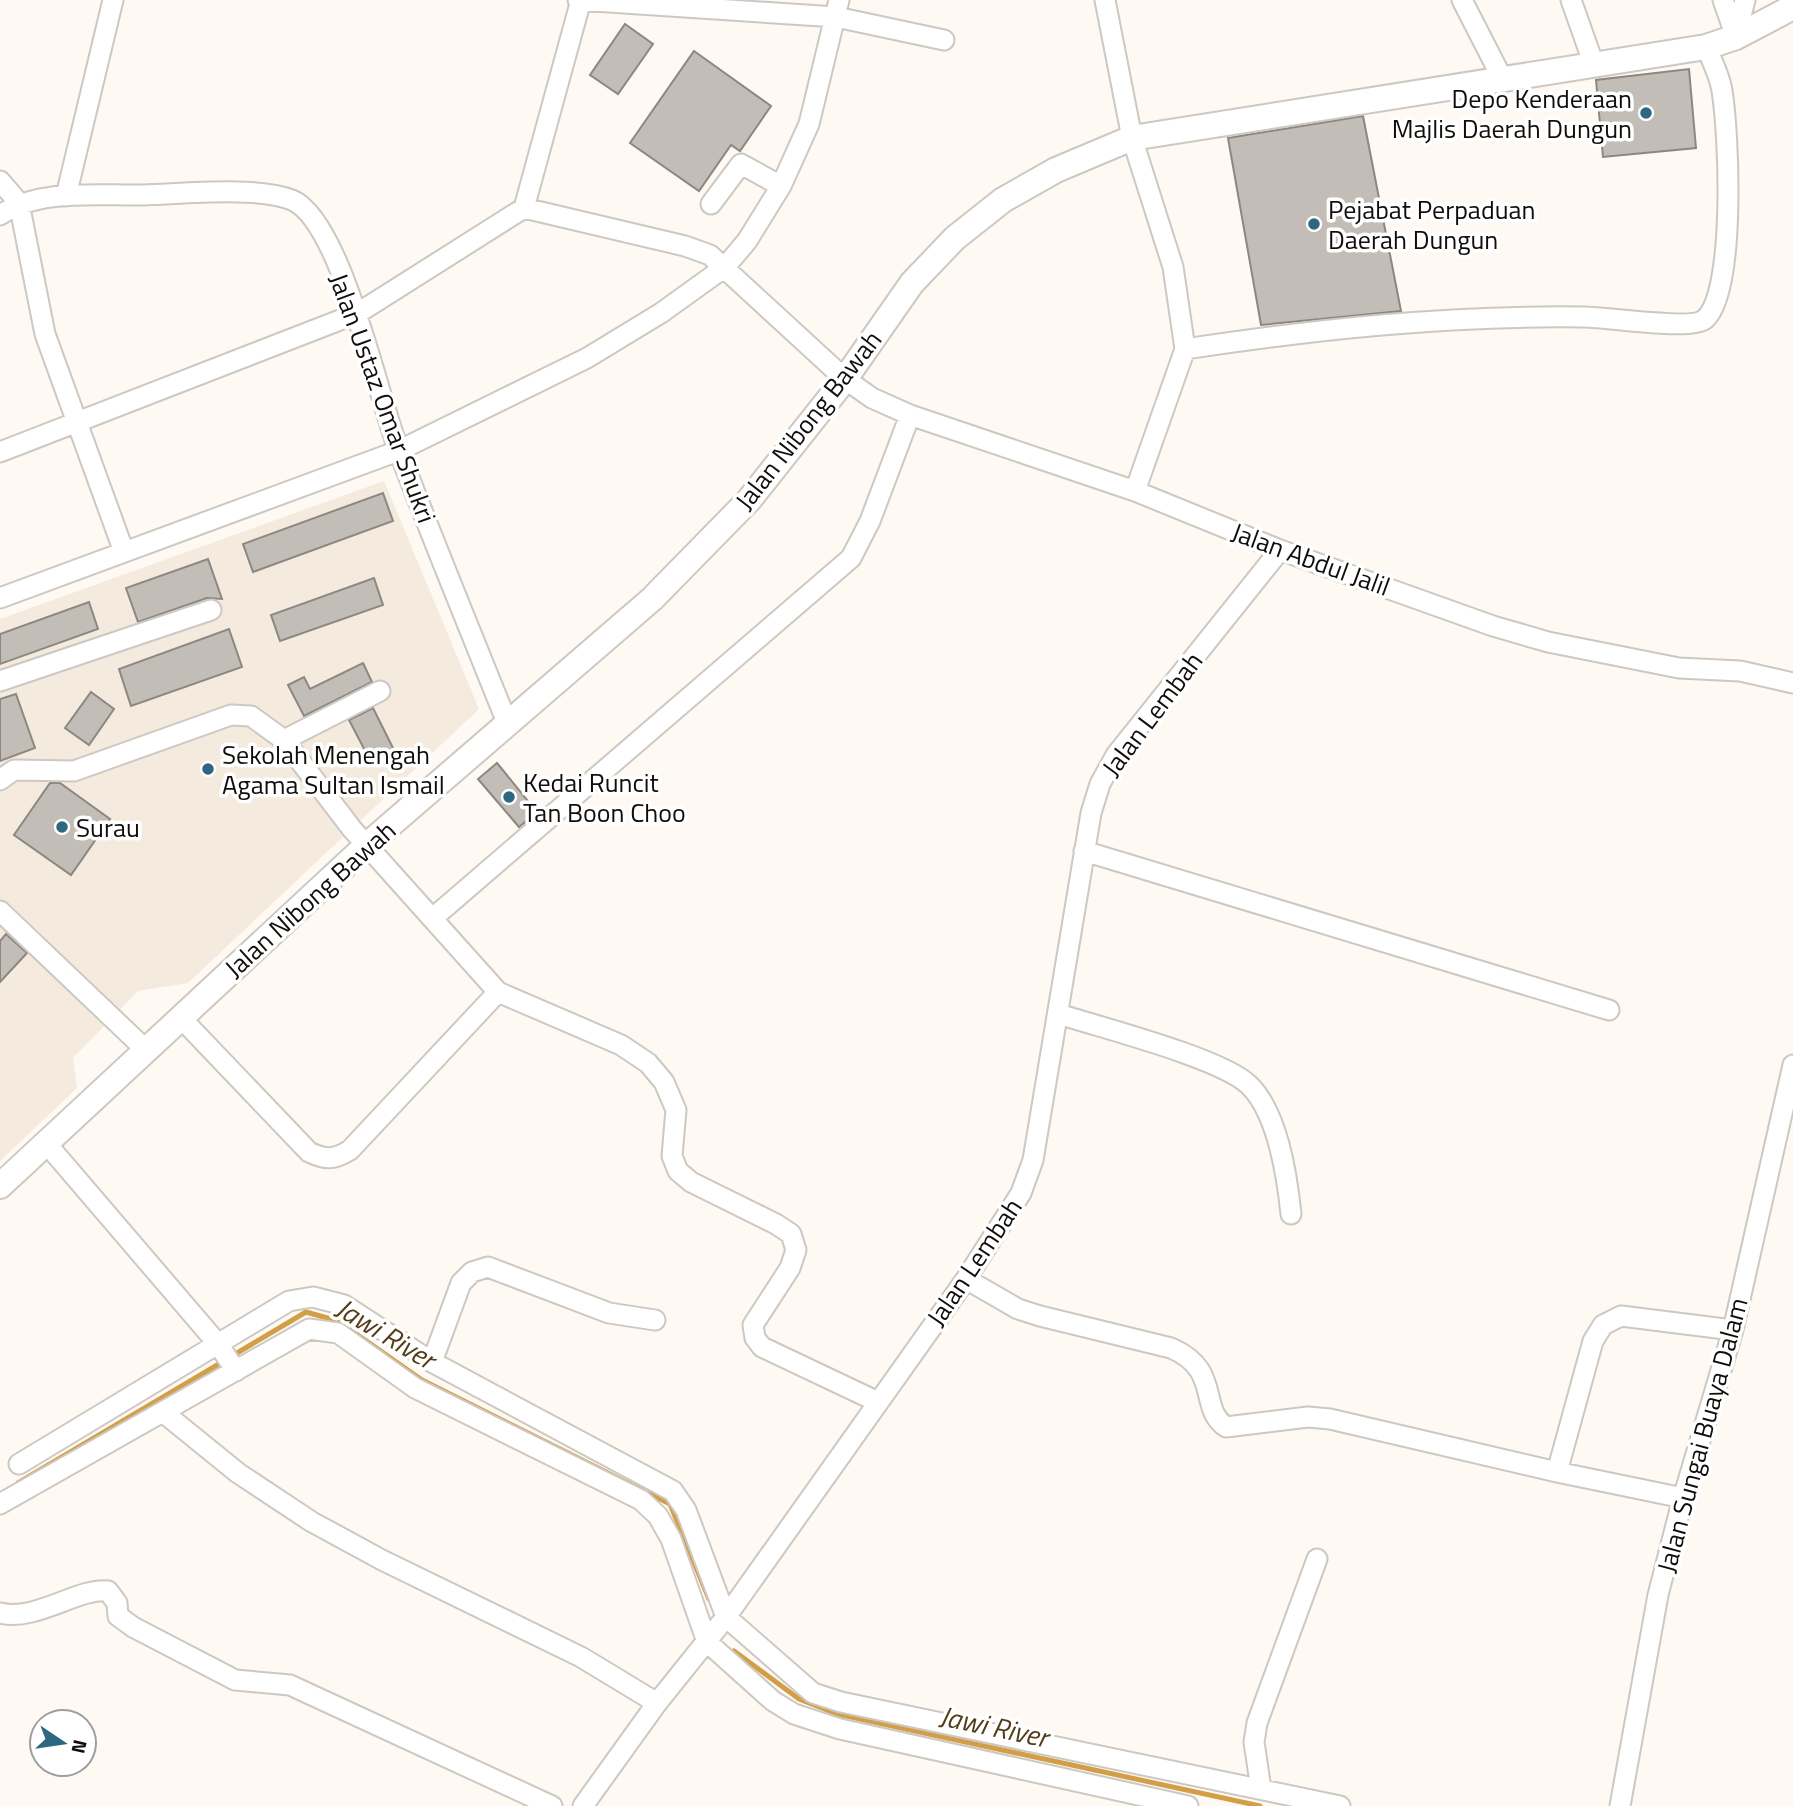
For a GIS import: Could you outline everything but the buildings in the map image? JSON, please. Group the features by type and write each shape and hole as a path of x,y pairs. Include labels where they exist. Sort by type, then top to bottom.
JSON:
{"main road":[{"name":"Jalan Nibong Bawah","path":"0,1186 367,845 652,599 749,500 845,379 912,283 955,238 1003,200 1056,170 1132,138 1706,47 1736,37 1793,7"}],"street":[{"path":"66,196 113,0"},
{"path":"0,452 358,313 524,208 579,0 837,9 944,40"},
{"path":"1105,0 1132,138 1173,267 1185,349 1135,491"},
{"path":"1462,0 1503,80"},
{"path":"1571,0 1594,65"},
{"path":"1723,0 1736,37"},
{"path":"1736,37 1745,0"},
{"path":"0,598 398,451 587,358 661,313 725,267 747,241 781,186 809,124 837,9"},
{"path":"1185,349 1423,320 1527,316 1609,317 1687,324 1703,322 1713,310 1720,279 1730,189 1722,88 1706,47"},
{"path":"711,204 741,164 781,186"},
{"path":"0,181 19,202 45,334 124,552"},
{"name":"Jalan Ustaz Omar Shukri","path":"0,215 19,202 66,196 242,193 292,200 309,211 319,226 358,313 398,451 508,725"},
{"name":"Jalan Abdul Jalil","path":"524,208 685,246 710,255 845,379 872,398 910,415 1135,491 1280,550 1493,626 1548,642 1679,668 1740,671 1793,683"},
{"path":"434,917 850,558 870,522 910,415"},
{"name":"Jalan Lembah","path":"583,1806 657,1703 726,1617 966,1279 1021,1193 1033,1160 1084,851 1100,784 1116,755 1280,550"},
{"path":"0,681 211,610"},
{"path":"284,740 380,691"},
{"path":"0,780 14,771 74,771 231,715 251,716 284,740 367,845 499,992 621,1045 648,1063 664,1082 676,1110 673,1156 678,1171 691,1182 791,1234 796,1250 790,1268 753,1325 755,1338 762,1347 877,1402"},
{"path":"1084,851 1609,1010"},
{"path":"0,911 146,1050"},
{"path":"180,1017 309,1152 324,1159 337,1158 349,1150 499,992"},
{"path":"1059,1014 1206,1062 1231,1072 1249,1085 1261,1102 1287,1171 1291,1214"},
{"name":"Jalan Sungai Buaya Dalam","path":"1620,1806 1658,1595 1683,1498 1733,1330 1793,1065"},
{"path":"46,1143 227,1358"},
{"path":"432,1362 461,1283 472,1272 488,1267 609,1313 655,1320"},
{"path":"966,1279 1029,1313 1171,1348 1189,1356 1200,1368 1216,1417 1226,1427 1308,1417 1330,1419 1557,1472 1683,1498"},
{"path":"0,1504 164,1413 289,1301 313,1297 344,1304 432,1362 673,1491 686,1510 726,1617 813,1693 841,1702 1340,1806"},
{"path":"1557,1472 1593,1340 1603,1325 1621,1316 1733,1330"},
{"path":"19,1464 227,1358 309,1329 338,1333 415,1388 641,1500 658,1516 671,1539 707,1642 773,1701 818,1723 1188,1806"},
{"path":"164,1413 237,1473 312,1522 382,1560 582,1657 657,1703"},
{"path":"1261,1790 1254,1742 1257,1723 1317,1559"},
{"path":"0,1613 11,1615 64,1604 98,1590 108,1591 117,1603 118,1616 133,1627 235,1680 290,1685 552,1806"}],"shaded area":[{"name":"Sekolah Menengah Agama Sultan Ismail","path":"384,481 479,709 188,983 138,991 73,1058 77,1088 0,1161 0,619"}],"waterway":[{"name":"Jawi River","path":"232,1356 306,1312 338,1321 422,1380 670,1504 709,1599"},
{"name":"Jawi River","path":"18,1483 224,1361"},
{"name":"Jawi River","path":"734,1651 799,1699 837,1714 1260,1806"}],"place":[{"name":"Depo Kenderaan Majlis Daerah Dungun","path":"1646,113"},
{"name":"Pejabat Perpaduan Daerah Dungun","path":"1314,224"},
{"name":"Sekolah Menengah Agama Sultan Ismail","path":"208,769"},
{"name":"Kedai Runcit Tan Boon Choo","path":"509,797"},
{"name":"Surau","path":"62,827"}]}
